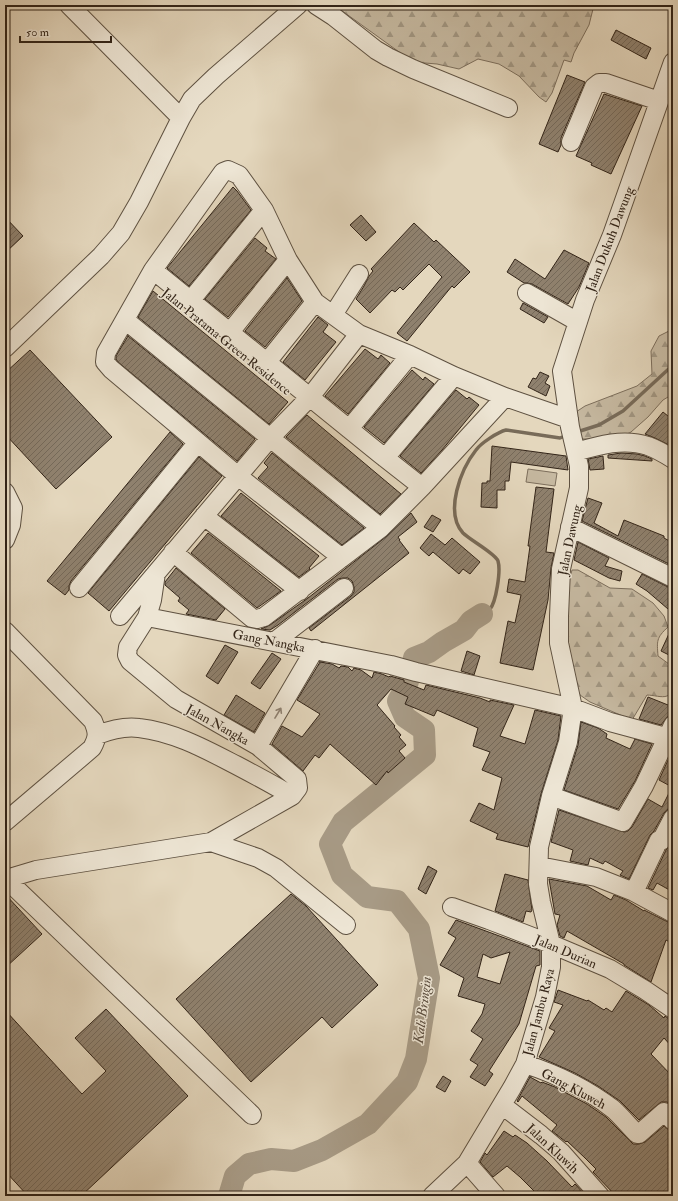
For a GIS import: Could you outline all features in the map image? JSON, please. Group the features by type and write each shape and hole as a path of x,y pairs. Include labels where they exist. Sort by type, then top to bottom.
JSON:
{"street":[{"path":"69,5 181,118"},
{"path":"5,348 101,256 121,233 139,202 192,99 216,76 298,5"},
{"path":"316,5 333,16 376,50 388,57 508,108"},
{"name":"Jalan Dukuh Dawung","path":"572,435 562,371 585,300 612,235 673,62"},
{"path":"572,142 594,87 599,83 606,83 659,101"},
{"path":"342,558 238,476 111,369 105,362 106,353 151,274 223,172 228,170 239,175 264,210 288,260 315,302 359,334 505,397 572,435 606,444 632,443 649,446 673,459"},
{"name":"Jalan Pratama Green Residence","path":"191,300 264,210"},
{"name":"Jalan Pratama Green Residence","path":"230,332 288,260"},
{"name":"Jalan Pratama Green Residence","path":"151,274 191,300 267,362 307,400 349,429 380,458"},
{"name":"Jalan Pratama Green Residence","path":"151,274 419,490"},
{"path":"333,315 359,274"},
{"path":"527,293 578,322"},
{"name":"Jalan Pratama Green Residence","path":"267,362 315,302"},
{"path":"125,320 381,528"},
{"name":"Jalan Pratama Green Residence","path":"120,616 270,438 307,400 359,334"},
{"path":"349,429 410,355"},
{"path":"380,458 454,376"},
{"path":"173,552 252,618 257,619 264,617 381,528 419,490 505,397"},
{"name":"Jalan Dawung","path":"572,435 580,488 561,569 559,643 573,708"},
{"path":"79,588 198,442"},
{"path":"5,492 13,508 12,525 5,540"},
{"path":"204,516 300,591"},
{"path":"570,527 673,578"},
{"name":"Jalan Nangka","path":"156,573 152,600 147,617 128,648 127,654 130,661 176,699 258,746 315,649"},
{"path":"274,642 344,588"},
{"name":"Gang Nangka","path":"147,617 391,665 573,708"},
{"path":"5,630 93,722 97,730 97,738 92,748 5,822"},
{"path":"551,796 623,822 671,734 610,722 573,708"},
{"name":"Jalan Jambu Raya","path":"432,1196 466,1163 502,1105 525,1064 545,997 551,967 552,944 540,902 538,884 539,847 551,796 568,742 573,708"},
{"path":"97,735 110,730 138,728 156,731 187,740 250,772 292,796"},
{"path":"252,1115 6,879 36,870 210,842 292,796 298,788 297,779 258,746"},
{"path":"634,892 659,840 661,840 673,818"},
{"path":"210,842 258,858 276,868 346,925"},
{"path":"539,866 596,877 634,892 673,914"},
{"name":"Jalan Durian","path":"452,907 552,944 610,969 673,1009"},
{"name":"Gang Kluweh","path":"525,1064 549,1072 595,1096 614,1110 637,1134 639,1134 664,1112 673,1121"},
{"name":"Jalan Kluwih","path":"502,1105 561,1152 600,1196"},
{"path":"466,1163 496,1196"}],"green space":[{"path":"334,5 594,5 589,25 574,53 571,62 564,60 552,93 546,102 539,97 519,76 499,64 478,59 459,69 437,64 413,62"},
{"path":"673,329 673,399 668,397 663,400 648,417 631,432 621,437 580,439 576,412 585,406 637,386 652,374 651,351 659,336"},
{"path":"528,469 557,473 555,486 526,482"},
{"path":"572,570 578,570 610,588 632,589 653,603 664,616 668,627 659,637 657,647 658,656 673,667 673,688 670,694 665,697 647,695 632,720 590,702 580,695 575,685 566,636 568,586"}],"building":[{"path":"616,30 651,48 646,59 611,40"},
{"path":"567,75 585,82 561,138 561,145 558,152 539,144"},
{"path":"604,94 642,106 611,174 576,156"},
{"path":"233,187 251,210 189,286 167,268"},
{"path":"361,215 376,232 366,241 350,225"},
{"path":"5,217 23,236 5,253"},
{"path":"414,223 434,242 436,240 470,272 454,288 452,286 407,341 397,333 442,277 429,264 403,290 400,287 395,292 392,290 370,313 356,299 373,271 371,269"},
{"path":"255,238 267,248 265,251 276,259 228,317 205,299"},
{"path":"564,250 589,263 579,287 568,304 532,284 524,283 507,272 515,259 545,279"},
{"path":"287,278 302,301 265,347 245,331"},
{"path":"153,291 288,402 269,424 138,317"},
{"path":"523,303 548,317 544,323 520,309"},
{"path":"318,317 328,325 323,332 336,342 305,380 283,362"},
{"path":"128,336 255,439 237,461 118,362 116,356"},
{"path":"365,349 378,359 381,355 390,363 348,414 325,396"},
{"path":"30,350 112,437 56,489 5,434 5,373"},
{"path":"412,370 423,380 425,377 434,384 384,443 364,427"},
{"path":"540,372 549,376 545,383 550,386 546,396 528,387 533,378 536,379"},
{"path":"456,390 467,399 469,397 479,405 421,473 400,456"},
{"path":"663,412 673,420 673,447 645,434"},
{"path":"307,415 401,494 380,514 286,437"},
{"path":"170,432 183,444 71,581 69,590 65,595 47,581"},
{"path":"492,446 566,456 568,470 511,462 509,481 505,481 505,490 497,490 497,508 481,507 482,483 487,483 487,481 490,481"},
{"path":"272,453 364,528 342,545 258,478 268,467 264,463"},
{"path":"621,453 645,456 652,459 652,461 608,458 608,455"},
{"path":"603,456 604,469 590,470 588,459"},
{"path":"199,457 222,476 109,611 88,593"},
{"path":"536,487 554,489 546,552 554,553 548,600 533,670 500,663 508,621 515,623 521,595 507,592 509,579 525,582"},
{"path":"241,493 319,556 309,568 310,569 299,577 221,516"},
{"path":"588,498 602,503 594,523 618,536 624,520 664,536 664,538 673,543 673,566 582,521"},
{"path":"411,513 417,522 398,537 409,553 311,631 309,628 351,596 354,592 352,581 348,578 338,579 278,625 270,630 261,629 270,625 308,598 387,536"},
{"path":"432,515 441,520 433,532 424,527"},
{"path":"208,533 281,591 257,608 191,553"},
{"path":"431,534 445,545 452,538 480,562 470,574 463,569 459,574 433,552 429,556 420,548"},
{"path":"578,542 609,558 605,566 622,571 620,581 609,578 574,560"},
{"path":"176,568 225,609 216,620 186,614 189,610 178,601 180,598 165,585 165,582"},
{"path":"642,574 673,588 673,603 668,609 647,591 636,584"},
{"path":"673,625 673,657 661,651"},
{"path":"225,645 238,652 218,684 206,676"},
{"path":"467,651 480,656 474,675 461,671"},
{"path":"272,653 281,659 260,689 251,683"},
{"path":"320,662 332,664 339,668 341,666 348,667 352,671 354,668 361,670 372,678 374,672 389,677 390,676 404,680 404,682 424,690 426,685 480,698 490,702 490,700 514,705 500,736 525,744 535,710 561,716 558,740 541,794 528,847 496,839 498,834 470,821 479,803 494,810 502,778 482,770 490,752 473,746 478,728 437,710 434,716 405,704 408,697 391,689 377,705 401,735 399,737 406,745 399,751 405,758 388,773 387,771 376,785 330,744 319,758 315,755 303,771 272,744 282,726 302,737 320,714 297,700"},
{"path":"236,695 265,713 254,732 224,715"},
{"path":"648,697 673,707 672,715 667,717 661,725 639,719"},
{"path":"581,722 598,728 607,734 606,738 630,749 635,739 652,744 635,781 618,809 564,790 578,745"},
{"path":"673,749 673,808 668,809 664,813 654,831 650,835 629,879 620,875 623,871 605,861 603,864 590,858 588,865 570,861 573,850 551,842 559,810 624,832 628,831 632,827 648,799 662,807 672,787 659,780"},
{"path":"673,841 673,892 657,883 653,890 648,888 666,850"},
{"path":"428,866 437,871 426,894 418,889"},
{"path":"505,874 528,880 532,910 531,912 526,911 523,922 495,911"},
{"path":"549,879 587,886 611,900 614,895 626,900 644,911 673,923 673,944 666,940 651,982 624,964 567,931 564,938 560,936 557,925 560,915 555,914"},
{"path":"5,894 42,934 5,968"},
{"path":"291,894 306,906 378,985 332,1028 322,1017 251,1082 176,999"},
{"path":"456,920 540,951 540,965 536,966 519,1024 489,1071 493,1074 485,1086 470,1077 478,1065 470,1060 483,1039 471,1031 482,1014 485,1004 458,996 464,978 440,965 456,938 448,933","holes":["510,952 500,984 477,977 483,954 491,958"]},
{"path":"558,990 587,1001 588,1000 604,1010 606,1008 612,1012 626,991 649,1005 664,1018 665,1016 673,1022 673,1048 664,1038 651,1054 673,1077 673,1106 667,1102 661,1102 639,1120 620,1101 598,1086 575,1073 539,1057 555,1031 549,1028 563,1005 554,1002"},
{"path":"106,1009 188,1096 81,1196 28,1196 5,1171 5,1010 82,1094 106,1071 75,1038"},
{"path":"443,1076 451,1081 445,1092 436,1087"},
{"path":"530,1077 541,1083 542,1082 555,1087 587,1104 606,1117 633,1144 645,1142 664,1126 670,1131 673,1131 673,1196 616,1196 593,1172 596,1169 567,1141 566,1142 552,1131 557,1125 522,1096 518,1102 517,1101"},
{"path":"504,1131 513,1137 515,1135 527,1143 572,1187 575,1184 586,1196 539,1196 507,1166 493,1177 480,1162 485,1153 487,1155"}],"waterway":[{"path":"577,432 599,425 623,411 673,365"},
{"path":"482,614 490,609 494,600 499,566 496,558 463,533 457,524 455,503 460,479 465,468 478,447 490,438 506,430 560,438 567,435"},
{"name":"Kali Bringin","path":"229,1196 235,1176 249,1164 271,1159 294,1161 322,1150 368,1124 407,1082 416,1059 429,978 419,929 397,901 367,897 342,875 330,844 343,822 425,755 424,730 405,717 398,701 407,685 414,658 429,652 464,630 471,621 482,614"}]}
